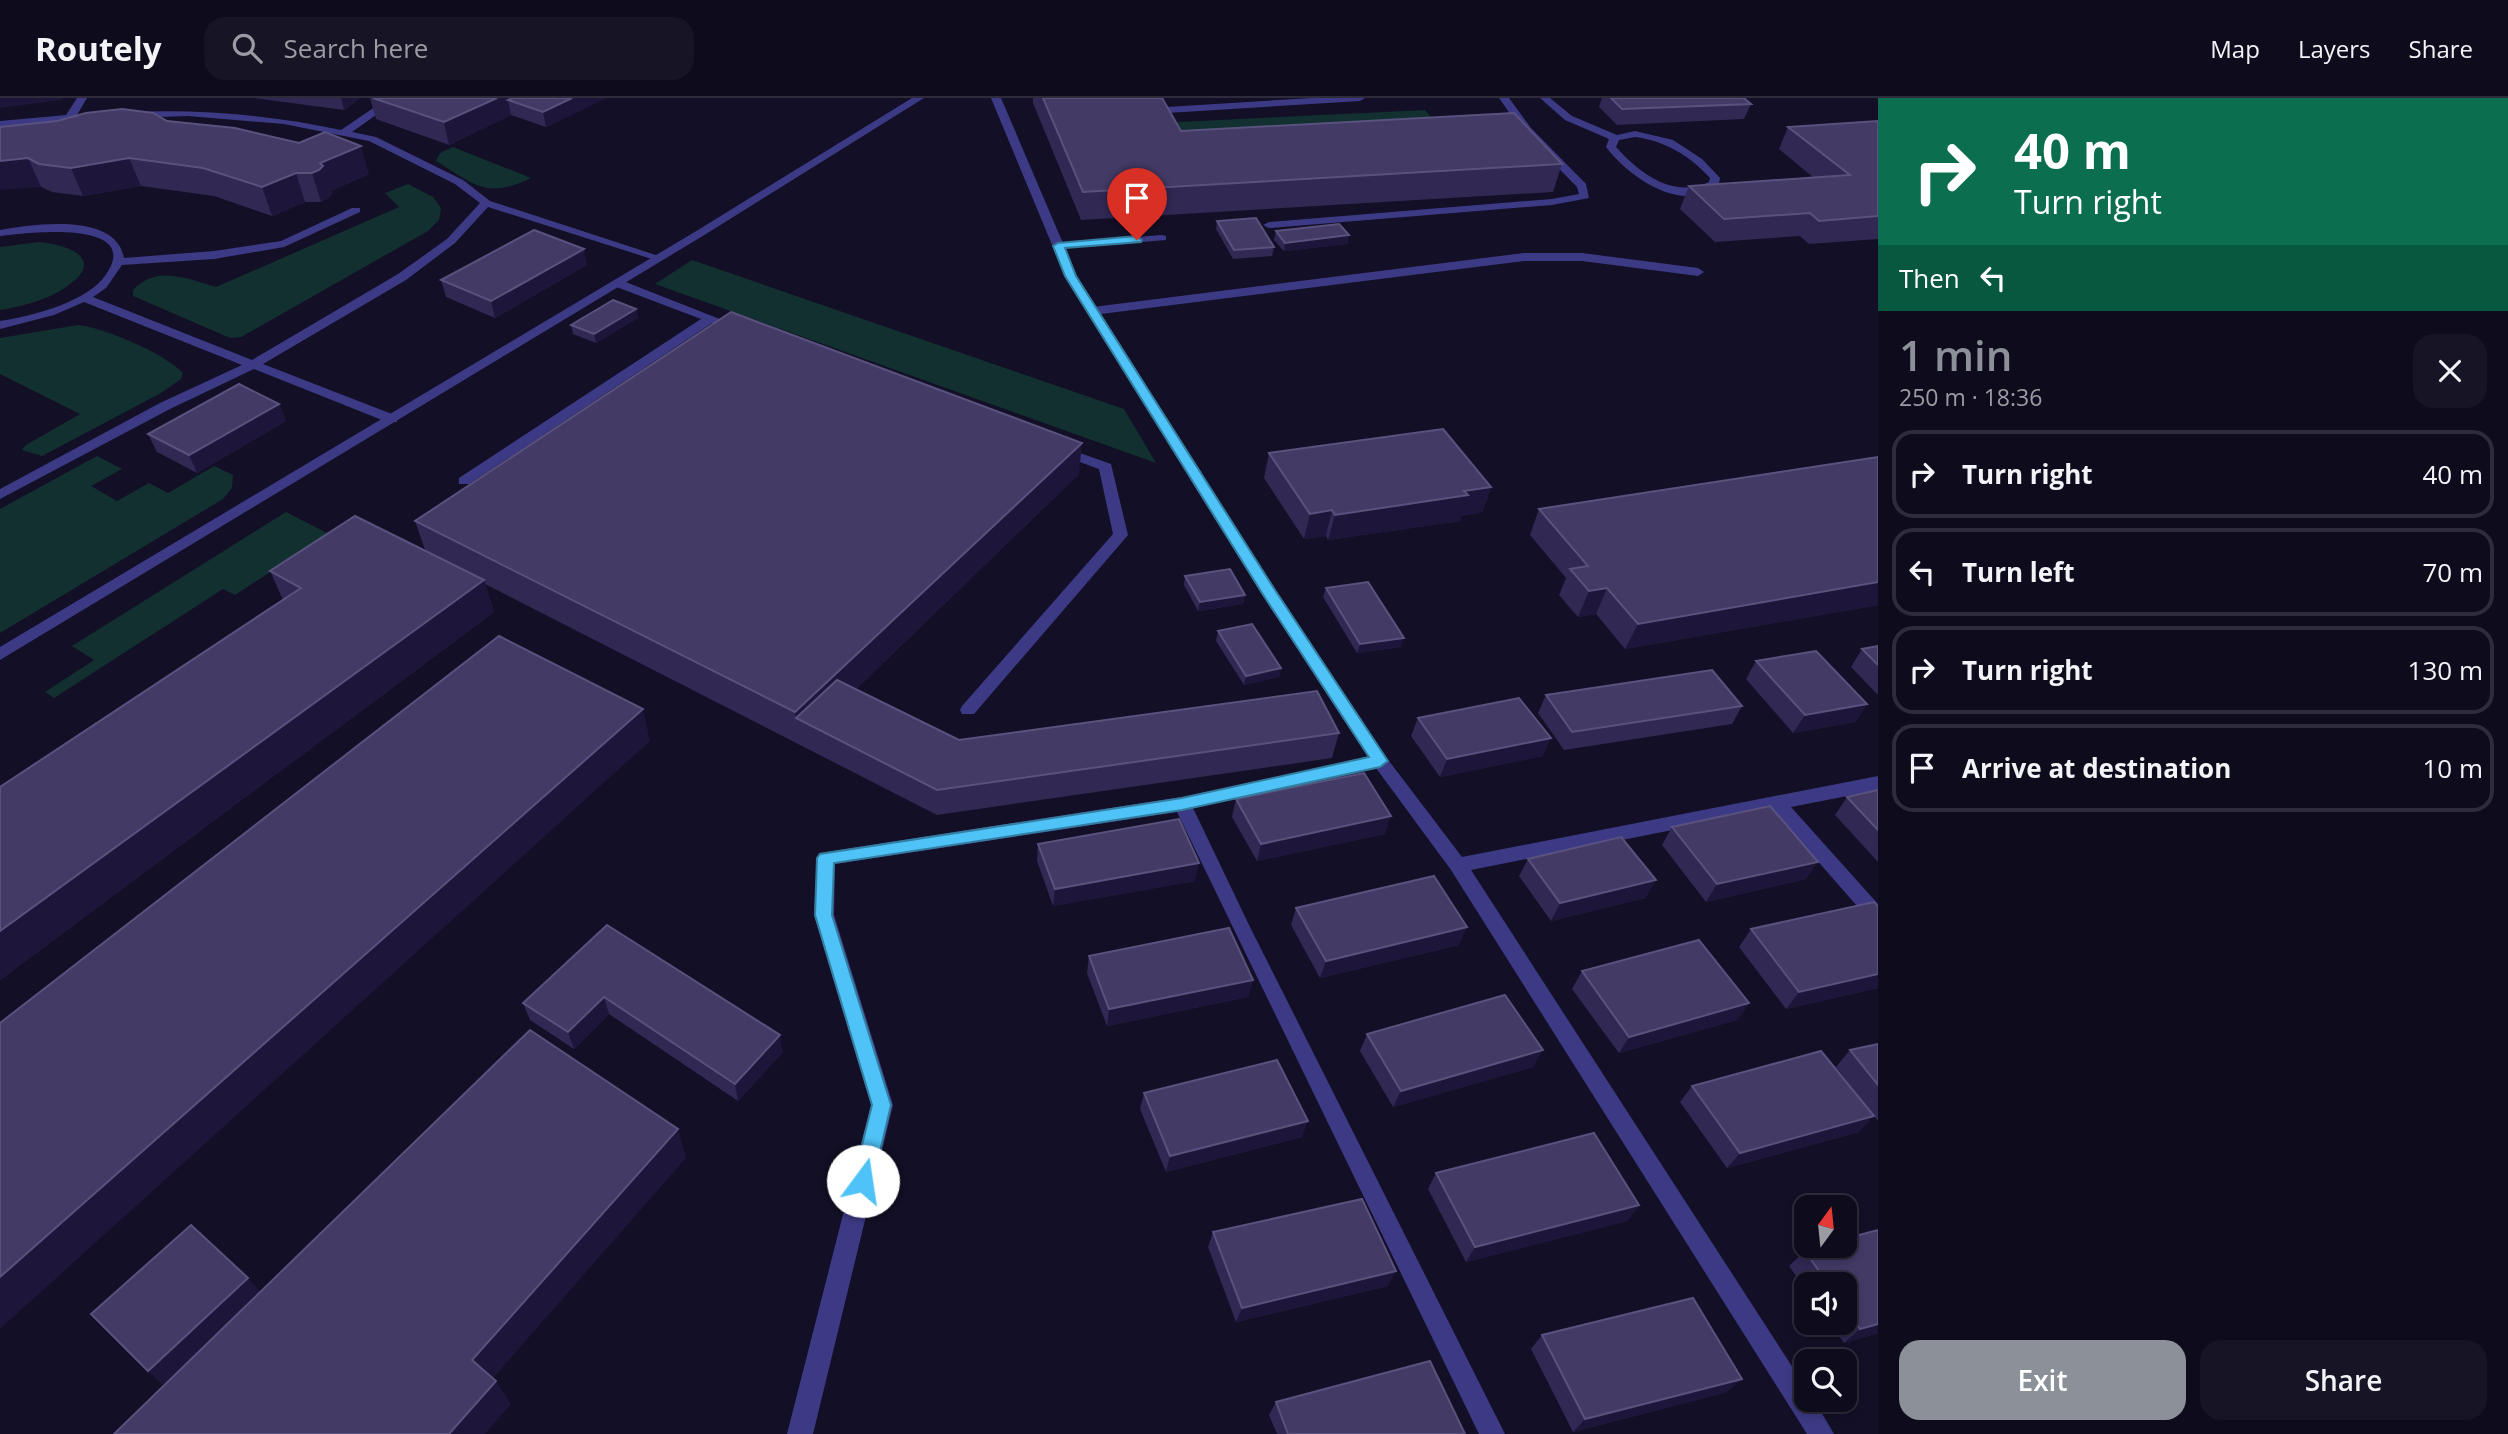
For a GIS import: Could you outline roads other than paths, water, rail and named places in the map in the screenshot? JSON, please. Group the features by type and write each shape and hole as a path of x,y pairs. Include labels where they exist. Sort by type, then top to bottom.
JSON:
{"street":[{"path":"71,116 82,98"},
{"path":"343,133 395,98"},
{"path":"0,654 618,283 919,98"},
{"path":"996,98 1071,276 1269,593 1380,761 1458,865 1821,1434"},
{"path":"1167,110 1223,102 1360,98"},
{"path":"1269,226 1552,202 1585,196 1582,186 1527,130 1504,98"},
{"path":"1545,98 1553,107 1578,123 1616,138 1635,134 1670,142 1710,172 1715,178 1714,184 1697,191 1654,184 1615,152 1611,142 1616,138"},
{"path":"123,115 188,113 284,121 372,139 459,182 486,203 659,258"},
{"path":"0,124 71,116 110,115"},
{"path":"0,495 166,406 252,365 402,277 451,241 486,203"},
{"path":"118,262 214,255 284,244 356,210"},
{"path":"0,233 37,228 82,229 99,234 118,251 118,262 113,274 84,298 36,317 0,325"},
{"path":"1058,246 1162,238"},
{"path":"1093,311 1524,257 1582,257 1698,272"},
{"path":"618,283 750,332"},
{"path":"84,298 392,419"},
{"path":"464,481 711,318"},
{"path":"968,710 1121,536 1106,467 1043,443"},
{"path":"800,1434 881,1105 824,915 826,858 1182,804 1380,761"},
{"path":"1458,865 1878,783"},
{"path":"1777,803 1878,917"},
{"path":"1182,804 1240,927 1492,1434"}]}
